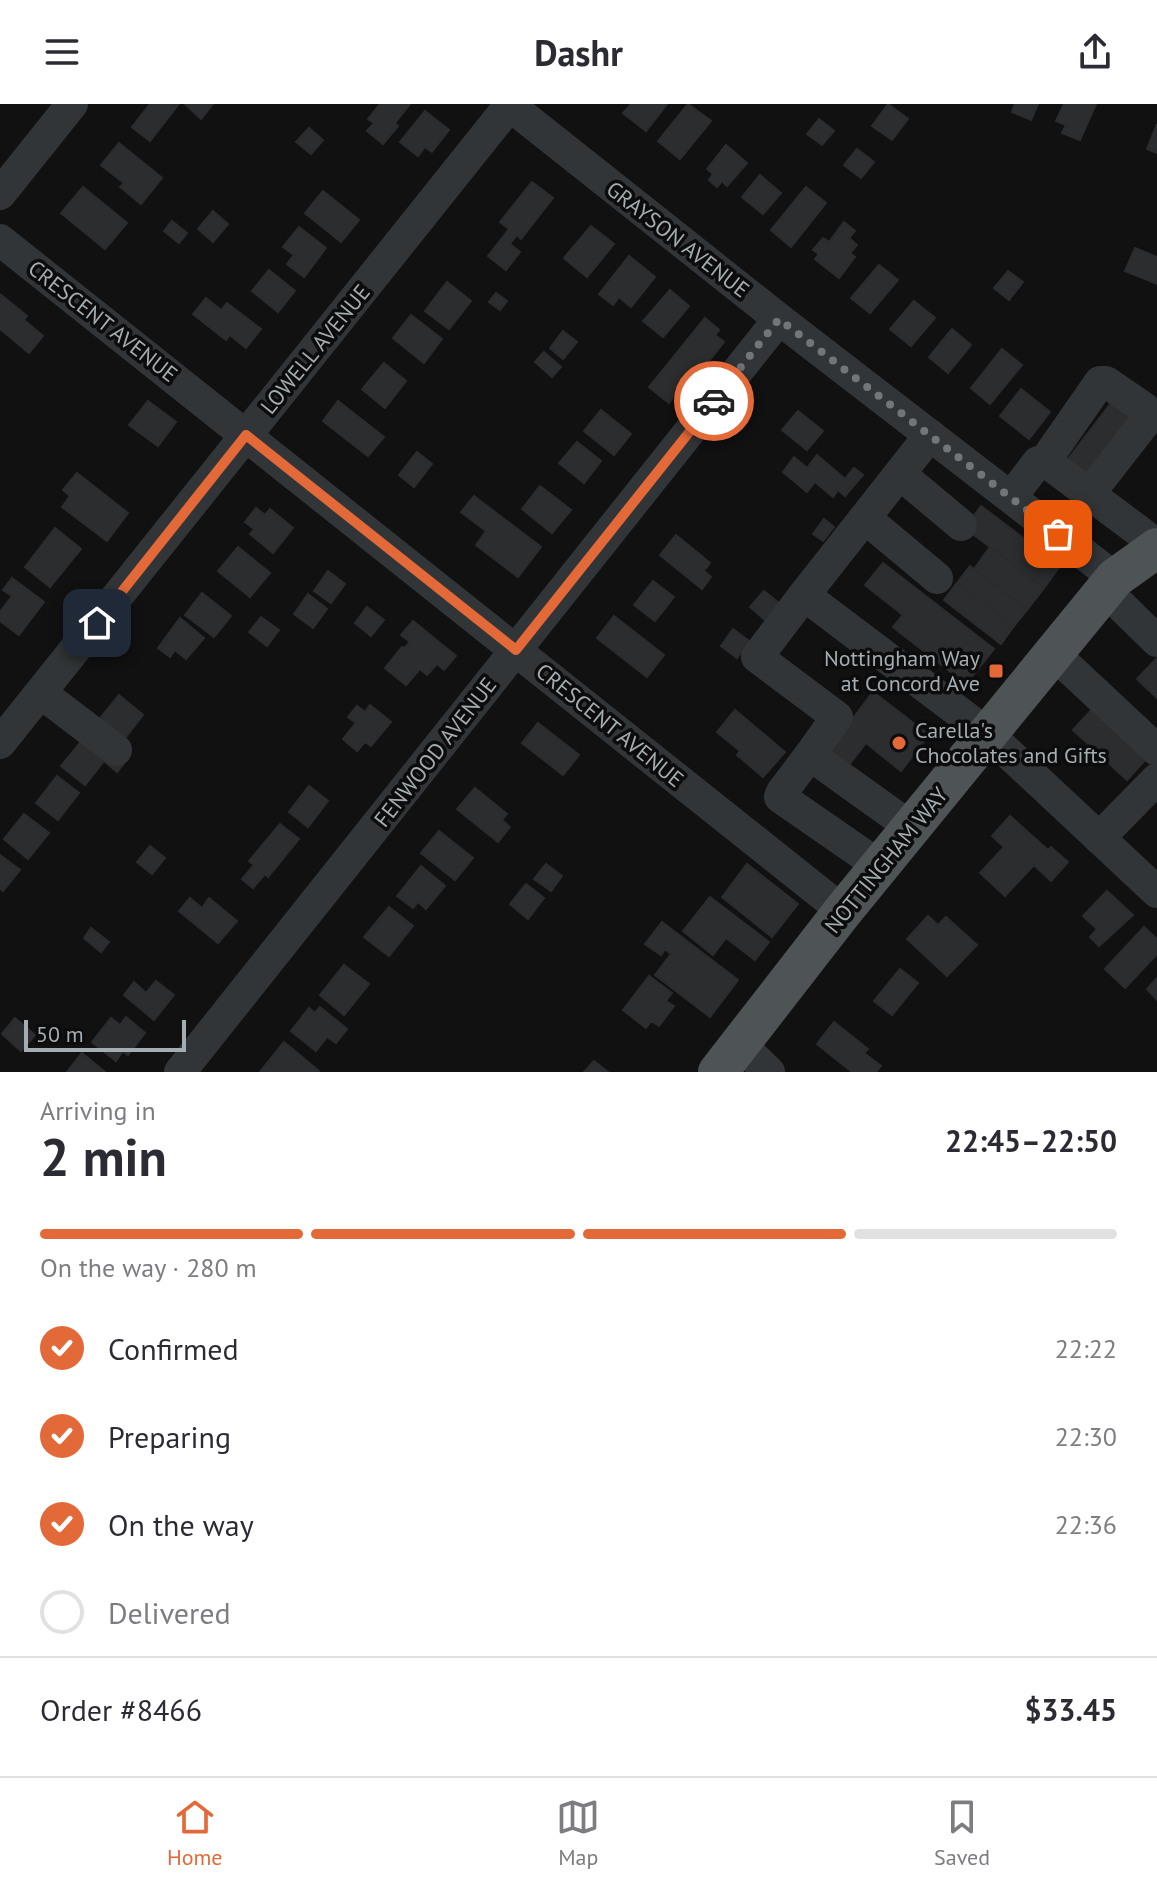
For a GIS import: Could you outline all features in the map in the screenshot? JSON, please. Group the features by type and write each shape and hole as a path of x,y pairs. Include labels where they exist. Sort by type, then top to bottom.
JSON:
{"main road":[{"name":"NOTTINGHAM WAY","path":"729,1058 843,911 1153,533"}],"street":[{"path":"0,194 72,104"},
{"name":"GRAYSON AVENUE","path":"509,105 779,319 1011,497 1110,584 1157,641"},
{"name":"LOWELL AVENUE","path":"0,743 509,105"},
{"name":"CRESCENT AVENUE","path":"0,240 843,911"},
{"name":"FENWOOD AVENUE","path":"180,1072 779,319"},
{"path":"1045,461 1100,382 1106,382 1144,408 1151,427 1089,494"},
{"path":"881,867 780,797 837,717 757,657 930,435"},
{"path":"1011,497 1038,462 1045,461 1089,494 1153,533"},
{"path":"900,474 961,525"},
{"path":"865,518 937,578"},
{"path":"804,595 988,734 1157,892"},
{"path":"1054,654 1157,750"},
{"path":"41,693 116,750"},
{"path":"810,755 912,828"},
{"path":"1099,838 1157,779"},
{"path":"729,1058 769,1072"}],"building":[{"path":"150,104 178,105 150,141 132,127"},
{"path":"185,104 213,104 201,119"},
{"path":"380,104 410,104 383,144 367,131 374,123 368,119"},
{"path":"631,104 667,104 646,131 623,113"},
{"path":"688,104 711,121 680,159 658,141"},
{"path":"888,104 908,119 892,140 872,126"},
{"path":"1015,104 1038,104 1031,120 1012,112"},
{"path":"1064,104 1096,104 1080,140 1062,133 1066,125 1056,121"},
{"path":"425,111 449,130 432,152 425,147 418,156 400,142"},
{"path":"819,119 834,131 822,145 807,134"},
{"path":"1157,124 1157,153 1147,149"},
{"path":"309,128 323,140 311,154 296,142"},
{"path":"119,143 162,178 141,204 120,187 124,183 101,165"},
{"path":"726,145 747,163 727,186 722,181 717,187 709,180 713,174 707,169"},
{"path":"857,149 874,162 861,178 844,165"},
{"path":"760,175 781,193 763,214 742,197"},
{"path":"532,182 553,198 521,239 517,235 510,244 520,252 506,270 488,256 509,229 500,222"},
{"path":"83,187 127,223 105,249 61,213"},
{"path":"806,187 826,203 791,247 771,230"},
{"path":"323,191 359,220 341,242 305,213"},
{"path":"213,211 228,224 213,242 198,229"},
{"path":"172,221 187,233 179,243 164,231"},
{"path":"844,222 855,231 849,238 857,245 850,253 855,257 839,278 815,259 819,254 813,250 823,238 829,242"},
{"path":"591,226 614,244 587,277 564,258"},
{"path":"299,227 326,248 304,277 287,264 294,255 283,247"},
{"path":"1135,248 1157,257 1157,284 1125,271"},
{"path":"629,256 655,277 631,307 619,297 613,305 599,294"},
{"path":"879,265 898,280 870,313 851,298"},
{"path":"269,270 295,291 278,312 252,291"},
{"path":"1008,271 1023,282 1009,300 994,288"},
{"path":"447,282 471,301 449,329 425,311"},
{"path":"670,290 689,306 663,337 643,321"},
{"path":"496,293 507,301 500,310 489,302"},
{"path":"0,294 27,316 24,320 43,336 29,353 0,329"},
{"path":"206,298 221,310 227,303 261,329 246,348 230,335 226,340 193,314"},
{"path":"914,301 935,318 911,346 890,329"},
{"path":"411,315 442,339 424,363 393,338"},
{"path":"705,318 719,330 715,335 724,342 700,372 694,367 669,403 649,387"},
{"path":"952,329 971,345 948,373 929,357"},
{"path":"563,331 577,342 563,359 550,348"},
{"path":"1002,349 1022,365 990,404 971,388"},
{"path":"544,352 561,367 552,377 535,362"},
{"path":"384,363 406,381 385,408 362,389"},
{"path":"1021,389 1050,412 1029,439 1000,416"},
{"path":"1118,394 1140,411 1090,476 1068,459"},
{"path":"148,401 176,422 158,446 129,425"},
{"path":"338,401 384,437 368,456 323,421"},
{"path":"601,410 631,434 614,455 584,431"},
{"path":"798,411 823,431 807,450 782,430"},
{"path":"577,442 601,461 584,483 559,463"},
{"path":"417,452 432,464 414,487 399,475"},
{"path":"817,455 845,479 854,468 863,475 845,496 838,490 833,497 815,482 807,492 783,472 794,457 807,468"},
{"path":"77,473 128,513 107,541 62,507 70,496 63,490"},
{"path":"540,486 571,510 552,533 522,509"},
{"path":"474,496 541,547 518,577 476,545 486,531 461,512"},
{"path":"981,506 1060,566 1044,588 965,528"},
{"path":"256,508 265,515 270,509 293,528 273,553 250,534 254,529 245,522"},
{"path":"824,519 834,527 823,541 813,534"},
{"path":"55,528 81,549 50,587 25,567"},
{"path":"676,535 710,563 704,571 711,577 702,589 660,555"},
{"path":"238,547 270,573 250,597 218,571"},
{"path":"990,547 1044,588 1027,610 974,569"},
{"path":"883,563 994,649 966,684 893,627 903,615 865,585"},
{"path":"970,566 1027,610 1014,626 957,583"},
{"path":"328,571 345,584 331,603 314,591"},
{"path":"12,578 44,602 19,635 0,621 0,612 12,596 3,590"},
{"path":"653,581 674,597 655,621 634,605"},
{"path":"957,583 1014,626 1001,644 944,600"},
{"path":"764,591 779,603 765,620 750,607"},
{"path":"202,593 231,616 214,637 185,615"},
{"path":"308,594 327,609 313,628 294,614"},
{"path":"367,607 384,620 371,636 355,623"},
{"path":"614,616 664,655 647,677 597,638"},
{"path":"261,617 279,630 267,646 249,632"},
{"path":"180,618 204,638 186,659 175,650 170,657 158,648"},
{"path":"413,621 456,656 444,670 437,664 427,675 420,669 406,685 385,668 410,642 401,635"},
{"path":"733,629 749,641 737,658 721,646"},
{"path":"1157,658 1157,698 1137,679"},
{"path":"873,692 929,735 901,771 866,743 849,765 824,746 847,726"},
{"path":"119,695 143,715 122,742 97,722"},
{"path":"370,705 391,722 371,746 365,742 357,751 343,739 356,723 348,717 357,706 365,712"},
{"path":"1095,706 1148,757 1127,780 1073,730"},
{"path":"735,710 785,752 763,777 737,755 740,751 717,732"},
{"path":"538,723 579,755 563,775 522,743"},
{"path":"83,739 125,762 117,772 104,761 85,785 61,766"},
{"path":"57,776 79,793 58,820 36,803"},
{"path":"309,786 328,801 308,827 289,812"},
{"path":"475,788 507,814 502,820 510,827 498,842 457,809"},
{"path":"24,814 49,833 28,859 4,839"},
{"path":"1010,816 1048,850 1051,847 1068,862 1051,881 1034,865 1005,896 980,873 1004,847 992,836"},
{"path":"280,824 299,839 268,877 265,874 253,888 242,879 254,865 249,861"},
{"path":"439,831 473,858 455,880 421,853"},
{"path":"150,846 165,858 152,874 137,862"},
{"path":"0,855 20,870 3,891 0,888"},
{"path":"546,864 562,876 551,891 534,879"},
{"path":"747,864 798,904 772,937 722,897"},
{"path":"421,866 445,886 426,909 418,902 413,908 397,896"},
{"path":"526,884 544,898 528,919 510,904"},
{"path":"1107,891 1133,915 1099,946 1090,937 1097,929 1083,916"},
{"path":"710,897 769,942 755,960 726,938 713,955 683,931"},
{"path":"190,898 202,908 209,898 237,921 218,943 179,911"},
{"path":"389,907 413,926 389,956 364,937"},
{"path":"928,916 938,925 946,917 977,945 947,976 907,939"},
{"path":"662,922 738,980 710,1017 655,975 671,954 665,949 661,955 645,944"},
{"path":"1144,927 1157,939 1157,954 1125,988 1105,969"},
{"path":"91,928 109,942 101,952 84,938"},
{"path":"344,965 369,984 344,1015 320,995"},
{"path":"900,969 918,983 892,1015 874,1001"},
{"path":"649,976 672,993 666,1001 674,1006 659,1026 651,1021 646,1028 623,1010"},
{"path":"1157,978 1157,1000 1147,989"},
{"path":"156,981 174,995 154,1020 124,995 134,982 146,993"},
{"path":"320,1007 347,1029 336,1043 327,1037 316,1051 291,1031 309,1008 315,1013"},
{"path":"126,1017 145,1033 128,1055 123,1051 116,1061 92,1042 111,1018 120,1025"},
{"path":"15,1018 35,1035 21,1051 2,1034"},
{"path":"834,1022 868,1049 864,1053 881,1066 876,1072 852,1072 817,1044"},
{"path":"284,1042 319,1071 260,1072"},
{"path":"82,1053 105,1072 67,1072"},
{"path":"594,1061 608,1072 584,1072"}],"way so far":[{"path":"714,401 779,319 1058,534"}],"place":[{"name":"Nottingham Way at Concord Ave","path":"996,671"},
{"name":"Carella's Chocolates and Gifts","path":"899,743"}],"route":[{"path":"97,623 246,435 516,650 714,401"}]}
